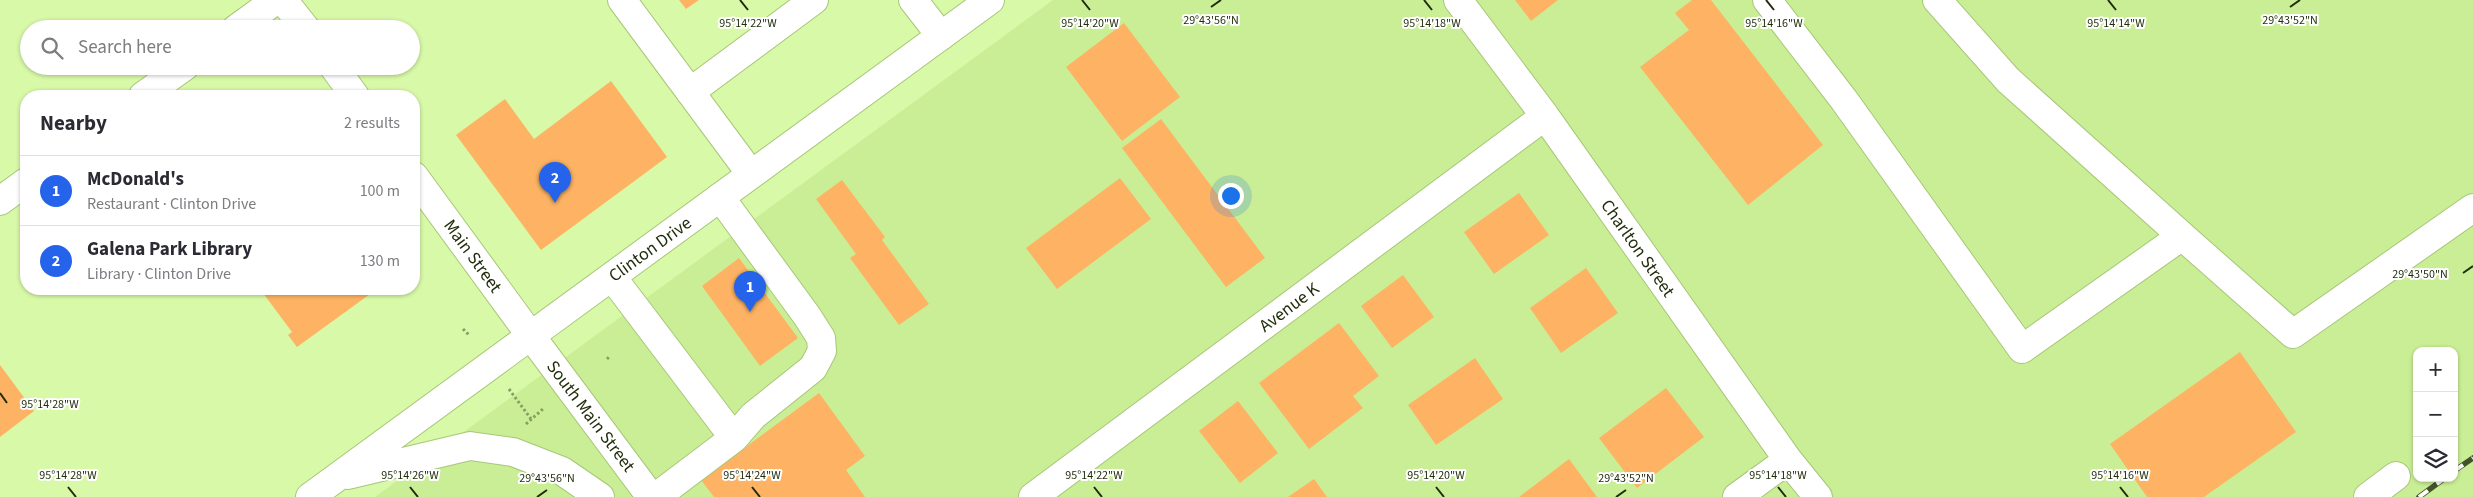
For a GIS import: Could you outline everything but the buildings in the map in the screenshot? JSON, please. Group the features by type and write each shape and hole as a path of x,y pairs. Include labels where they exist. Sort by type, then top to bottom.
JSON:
{"street":[{"path":"248,20 276,0"},
{"path":"283,0 299,20"},
{"path":"622,0 751,174"},
{"path":"690,92 814,0"},
{"path":"913,0 941,36"},
{"name":"Clinton Drive","path":"310,497 990,0"},
{"name":"Charlton Street","path":"1458,0 1545,116 1788,460 1818,497"},
{"path":"1767,0 1844,100 2022,349 2182,236"},
{"path":"1937,0 2008,80 2293,334 2473,208"},
{"path":"152,90 173,75"},
{"path":"340,75 351,90"},
{"name":"Avenue K","path":"1033,497 1545,116"},
{"name":"Main Street","path":"420,184 531,336"},
{"path":"0,201 20,186"},
{"path":"656,497 734,438 753,416 812,368 822,351 820,338 807,316 720,198"},
{"path":"612,276 734,438"},
{"name":"South Main Street","path":"531,336 651,497"},
{"path":"337,478 470,446 514,452 562,471 600,497"},
{"path":"1737,497 1788,460"},
{"path":"2368,497 2396,476"}],"path":[{"path":"463,329 469,335"},
{"path":"606,359 610,356"},
{"path":"509,388 531,419"},
{"path":"525,425 544,408"}],"shaded area":[{"path":"1053,0 2473,0 2473,497 375,497"}],"railway":[{"path":"2458,468 2473,458"},
{"path":"2419,497 2440,482"}],"place":[{"name":"Galena Park Library","path":"555,203"},
{"name":"McDonald's","path":"750,312"}]}
